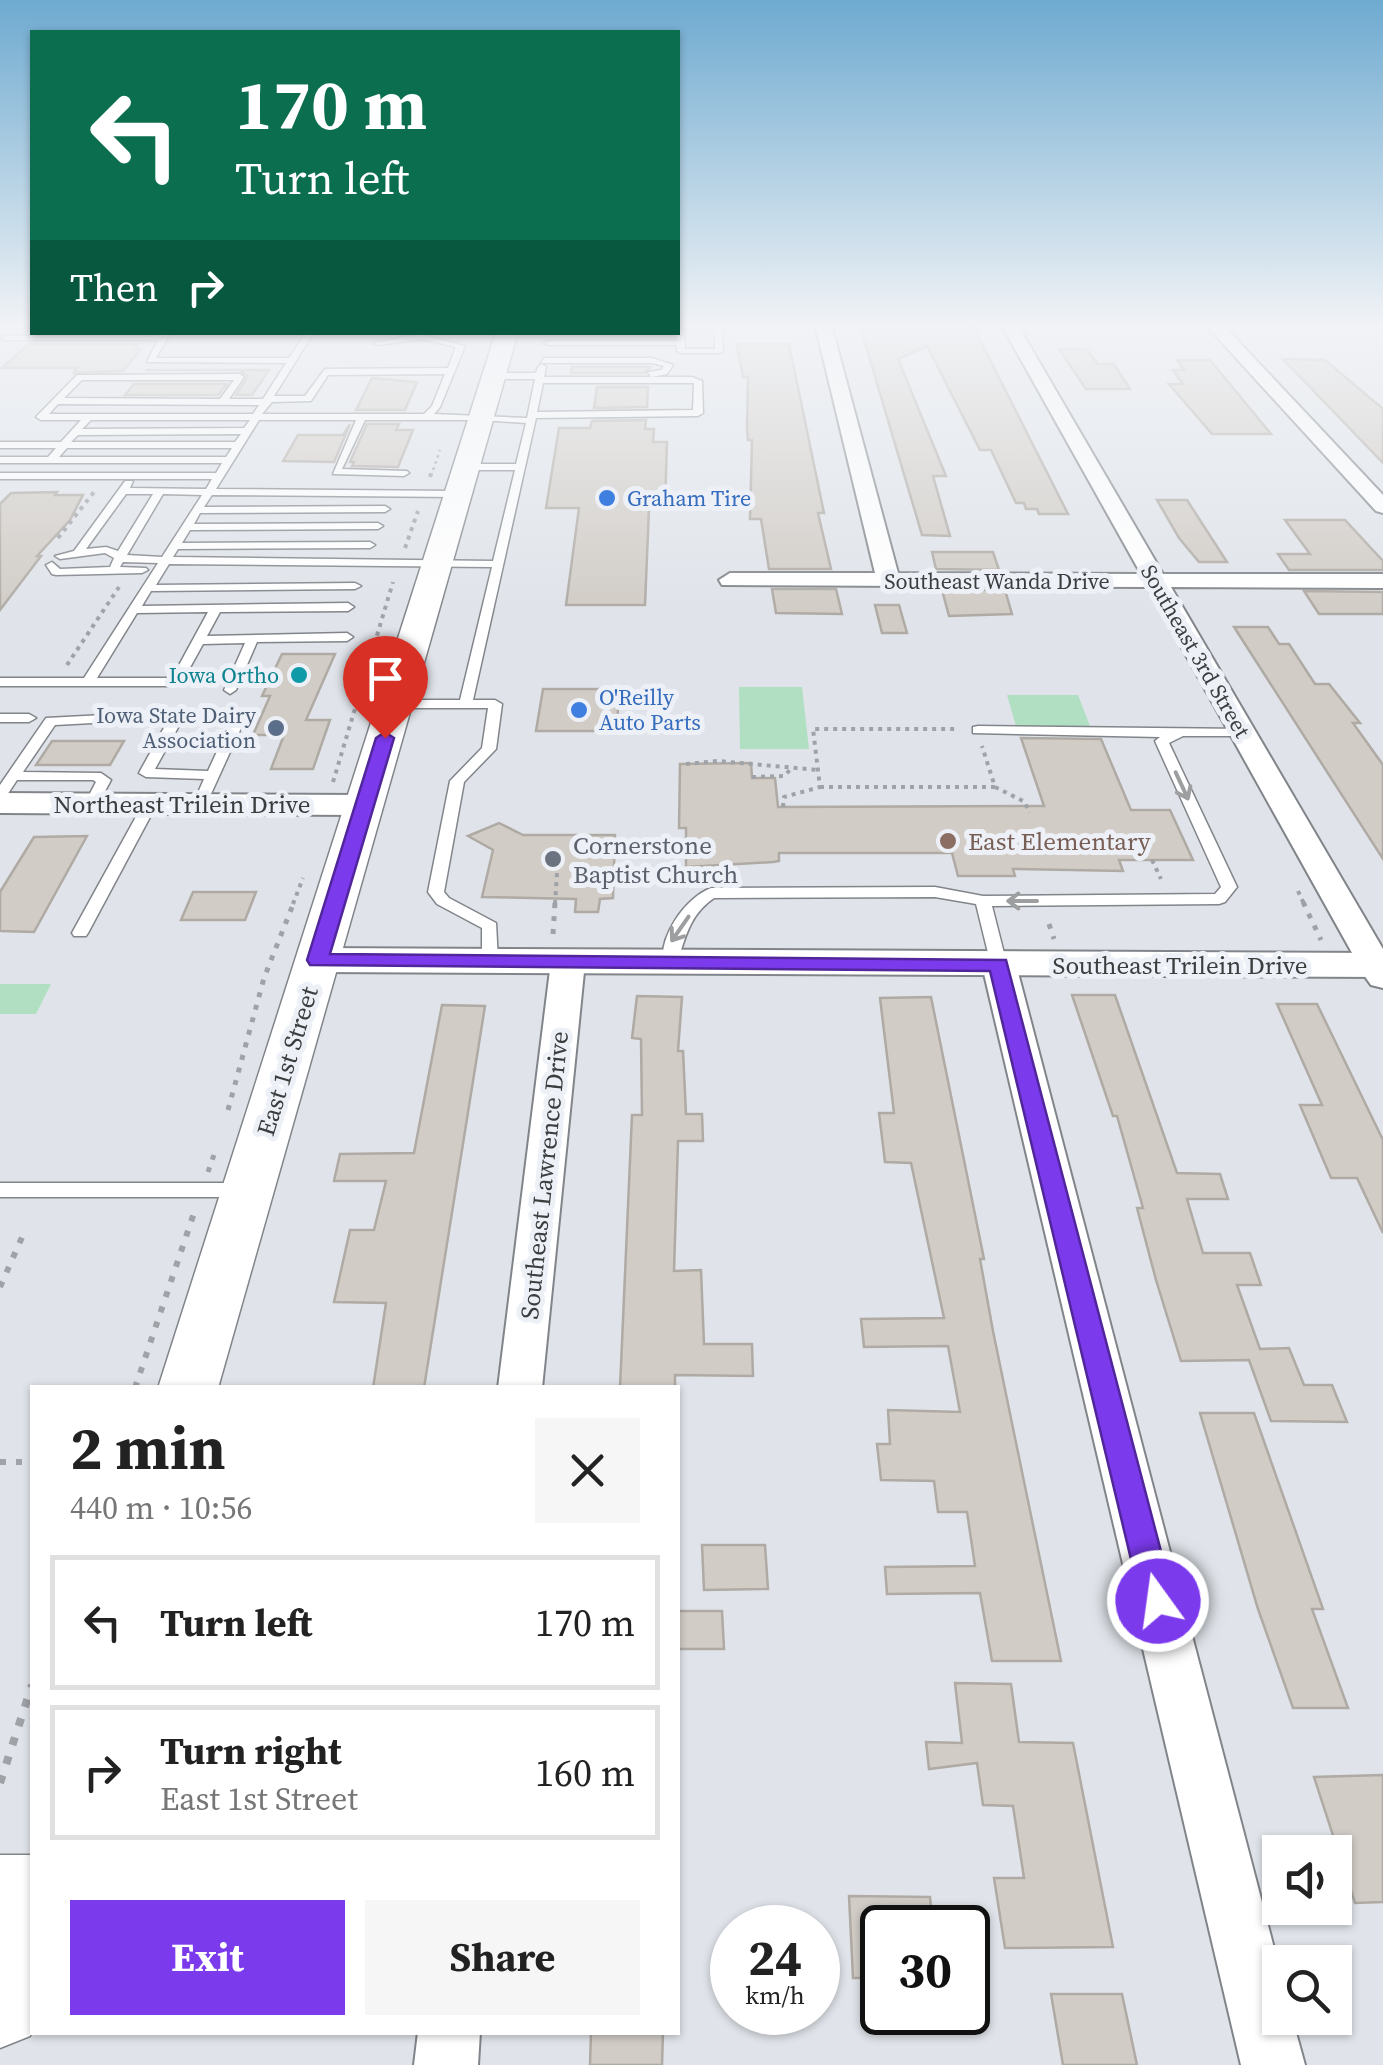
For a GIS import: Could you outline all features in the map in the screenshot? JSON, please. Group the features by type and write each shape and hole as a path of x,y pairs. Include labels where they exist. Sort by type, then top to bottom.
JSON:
{"main road":[{"name":"East 1st Street","path":"189,1385 318,960 346,805 395,704 411,565 462,480 481,420"},
{"path":"0,2006 30,1906"}],"street":[{"path":"848,420 888,580"},
{"name":"Southeast 3rd Street","path":"1064,420 1381,969"},
{"path":"1303,420 1383,507"},
{"path":"1360,482 1383,482"},
{"name":"Southeast Wanda Drive","path":"730,580 1383,582"},
{"name":"Northeast Trilein Drive","path":"6,789 92,803 150,804 206,790 346,805"},
{"name":"Southeast Trilein Drive","path":"318,960 1381,969"},
{"name":"Southeast Lawrence Drive","path":"520,1385 559,962"},
{"path":"999,965 1273,2065"},
{"path":"446,2065 449,2035"}],"lane":[{"path":"28,431 38,420"},
{"path":"51,460 85,420"},
{"path":"88,682 255,420"},
{"path":"360,420 336,472 404,473"},
{"path":"396,420 423,423"},
{"path":"356,428 435,420"},
{"path":"466,704 531,420"},
{"path":"76,432 248,431"},
{"path":"0,445 240,445"},
{"path":"0,460 230,460"},
{"path":"79,551 147,460"},
{"path":"123,491 424,493 520,467"},
{"path":"0,476 220,476"},
{"path":"112,570 160,491"},
{"path":"198,510 384,509"},
{"path":"187,528 378,526"},
{"path":"176,546 370,545"},
{"path":"163,565 106,550 55,555 56,572 70,574 163,565 500,564"},
{"path":"149,588 355,586"},
{"path":"134,610 348,607"},
{"path":"0,682 176,682 216,609"},
{"path":"199,640 347,636"},
{"path":"230,690 252,640"},
{"path":"395,704 495,704 489,749 458,781 436,892 443,901 490,926 490,962"},
{"path":"0,795 51,721 143,717"},
{"path":"239,717 206,790 146,772 176,718 239,717"},
{"path":"0,718 28,718"},
{"path":"978,730 1242,732"},
{"path":"670,962 670,943 702,899 711,893 935,892 983,901 1210,901 1224,895 1229,887 1162,744 1163,739 1174,733"},
{"path":"80,934 150,804"},
{"path":"983,901 999,965"},
{"path":"0,1190 248,1190"},
{"path":"0,1869 30,1869"}],"path":[{"path":"227,1116 264,978 319,842 346,805 359,686 411,565 424,493 450,420"},
{"path":"55,555 100,484"},
{"path":"66,667 128,574"},
{"path":"820,787 813,730 978,730 995,788"},
{"path":"686,764 754,762 790,770 818,770"},
{"path":"752,777 784,776 790,770"},
{"path":"783,807 784,797 820,787 995,788 1025,802 1029,813"},
{"path":"1152,860 1164,887"},
{"path":"726,862 726,876 737,876"},
{"path":"557,873 559,962"},
{"path":"136,1385 221,1134"},
{"path":"0,1287 23,1235"},
{"path":"0,1462 30,1462"},
{"path":"0,1783 30,1690"}],"green space":[{"path":"739,687 802,687 809,749 740,749"},
{"path":"1007,695 1078,695 1090,726 1016,726"},
{"path":"0,984 51,984 36,1014 0,1014"}],"building":[{"path":"646,420 645,429 654,429 653,442 667,442 665,508 649,508 645,605 566,605 579,508 546,508 559,428 590,428 592,421"},
{"path":"747,420 805,420 824,513 818,513 831,569 769,569 761,519 750,519 752,440 748,440"},
{"path":"888,420 923,420 946,476 933,476 950,536 922,535"},
{"path":"965,420 1020,420 1068,514 1039,514 1037,509 1026,509 1024,503 1016,503 991,450 980,450"},
{"path":"1200,420 1260,420 1271,434 1212,434"},
{"path":"1342,420 1383,420 1383,463"},
{"path":"350,424 334,462 283,461 298,435 343,435"},
{"path":"367,424 399,424 396,430 413,430 398,467 352,466 354,462 350,462"},
{"path":"57,492 55,495 83,495 70,520 37,556 41,556 0,610 0,504 11,493"},
{"path":"1157,500 1187,500 1227,562 1199,562 1179,538"},
{"path":"1285,520 1345,520 1383,561 1383,570 1289,570 1278,554 1310,554"},
{"path":"932,552 993,552 999,570 936,569"},
{"path":"772,589 836,589 842,614 776,613"},
{"path":"942,590 1005,590 1012,614 949,616"},
{"path":"1304,591 1383,592 1383,614 1319,614"},
{"path":"875,605 899,605 907,633 882,633"},
{"path":"1234,627 1268,627 1279,644 1289,644 1315,684 1329,684 1360,723 1353,723 1383,765 1383,859"},
{"path":"282,654 335,654 306,720 330,720 313,769 271,769 284,735 253,735 270,696 262,696"},
{"name":"O'Reilly Auto Parts","path":"543,689 620,689 616,731 536,731"},
{"name":"East Elementary","path":"1021,738 1101,739 1131,810 1170,810 1193,860 1119,860 1123,871 1013,869 1015,876 958,876 952,853 779,853 779,861 773,862 686,867 686,828 679,828 680,764 751,763 752,778 775,778 778,807 1044,806"},
{"path":"52,741 124,741 110,765 36,765"},
{"name":"Cornerstone Baptist Church","path":"499,823 523,835 615,835 613,898 600,899 598,912 575,912 576,899 482,897 493,850 468,836"},
{"path":"87,836 34,932 0,931 0,892 34,837"},
{"path":"193,892 256,892 245,920 181,920"},
{"path":"1072,995 1115,995 1177,1173 1220,1174 1228,1199 1187,1199 1203,1253 1250,1253 1261,1285 1237,1285 1260,1349 1289,1348 1304,1385 1332,1385 1347,1422 1271,1421 1249,1360 1181,1361 1137,1208 1143,1208 1117,1116 1113,1116"},
{"path":"637,996 682,997 678,1051 683,1051 686,1114 702,1114 703,1141 678,1141 674,1271 701,1270 704,1344 752,1344 753,1376 675,1375 675,1385 620,1385 632,1115 642,1115 641,1039 632,1038"},
{"path":"931,997 984,1259 980,1259 993,1331 1061,1661 992,1661 980,1593 887,1594 885,1567 975,1566 967,1512 938,1512 934,1481 881,1480 877,1444 890,1444 888,1410 960,1412 948,1346 864,1347 861,1319 944,1318 911,1163 885,1162 879,1113 894,1113 880,998"},
{"path":"1277,1004 1317,1004 1383,1140 1383,1233 1357,1178 1331,1178 1300,1105 1322,1105"},
{"path":"442,1005 485,1006 424,1385 373,1385 386,1303 334,1302 350,1230 374,1230 386,1181 334,1181 340,1154 414,1153"},
{"path":"1200,1413 1254,1413 1323,1609 1312,1609 1348,1708 1293,1708 1258,1609"},
{"path":"702,1545 765,1545 768,1589 704,1590"},
{"path":"680,1611 722,1611 724,1649 680,1649"},
{"path":"955,1683 1011,1684 1019,1742 1073,1743 1113,1947 1005,1948 994,1878 1024,1878 1013,1806 983,1805 977,1763 929,1769 926,1742 962,1743"},
{"path":"1383,1775 1383,1902 1355,1903 1352,1835 1333,1835 1314,1777"},
{"path":"849,1896 930,1897 931,1905 860,1905 860,1978 853,1978"},
{"path":"1051,1994 1122,1994 1137,2065 1063,2065"},
{"path":"591,2035 663,2035 662,2065 590,2065"}],"place":[{"name":"Graham Tire","path":"607,498"},
{"name":"Iowa Ortho","path":"299,675"},
{"name":"O'Reilly Auto Parts","path":"579,710"},
{"name":"Iowa State Dairy Association","path":"276,728"},
{"name":"East Elementary","path":"948,841"},
{"name":"Cornerstone Baptist Church","path":"553,859"}],"route":[{"path":"385,738 318,960 999,965 1158,1601"}]}
